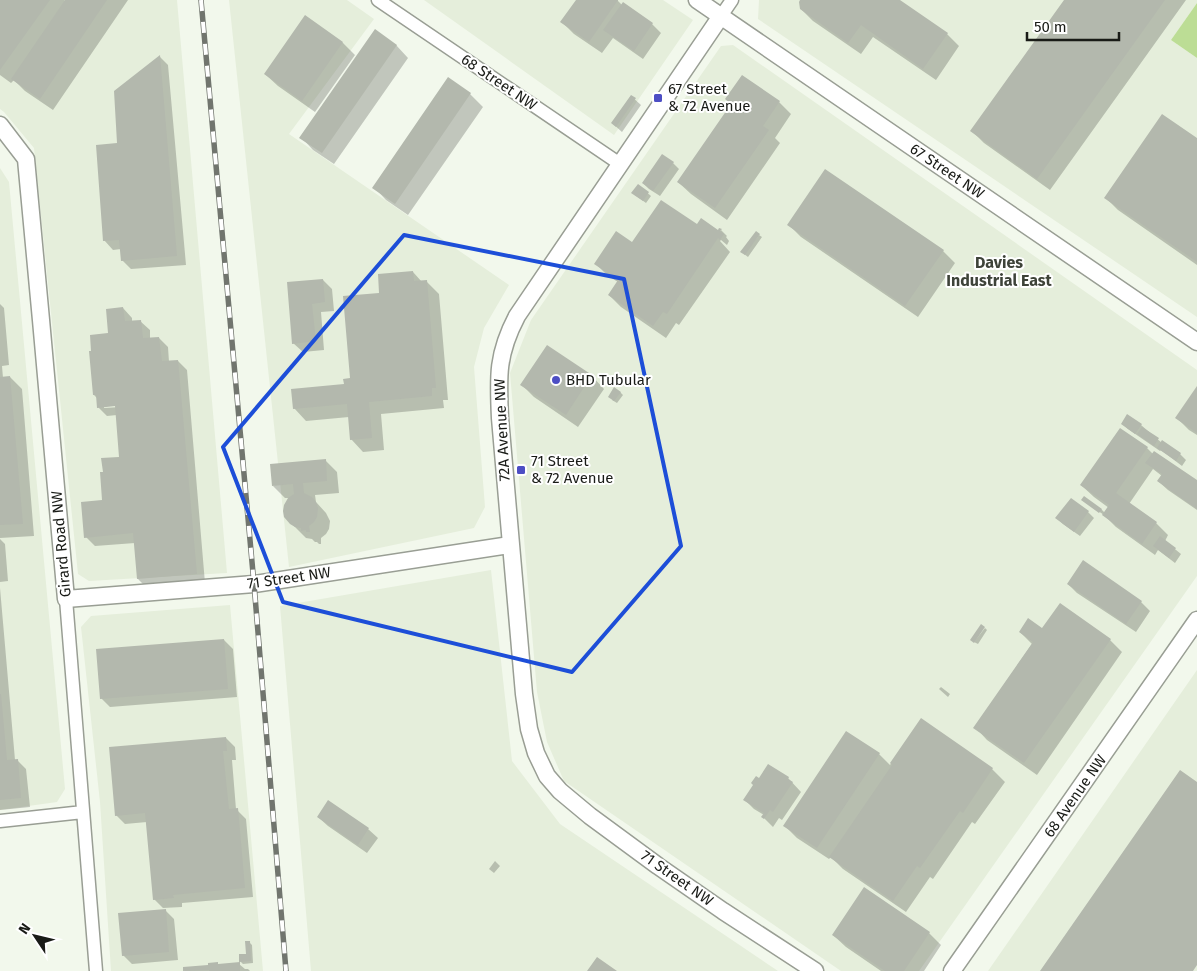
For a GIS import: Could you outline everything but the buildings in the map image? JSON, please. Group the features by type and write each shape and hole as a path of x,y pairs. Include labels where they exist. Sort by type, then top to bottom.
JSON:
{"street":[{"name":"68 Street NW","path":"378,0 620,164"},
{"name":"67 Street NW","path":"697,0 1197,342"},
{"name":"72A Avenue NW","path":"547,776 536,753 529,729 524,694 500,418 499,366 506,339 517,316 732,0"},
{"name":"Girard Road NW","path":"0,125 26,159 66,599 96,971"},
{"name":"71 Street NW","path":"66,599 254,584 510,545"},
{"name":"68 Avenue NW","path":"952,971 1197,620"},
{"name":"71 Street NW","path":"547,776 575,804 622,840 723,911 815,971"},
{"path":"0,821 83,812"}],"highlighted area":[{"path":"404,235 624,279 681,546 572,672 283,602 223,447"}],"shaded area":[{"path":"0,0 177,0 227,573 89,581 78,574 34,148 0,109"},
{"path":"229,0 347,0 374,19 289,134 509,285 484,328 474,367 485,507 474,528 289,567"},
{"path":"424,0 663,0 693,20 614,135"},
{"path":"759,0 1197,0 1197,3 1171,40 1197,58 1197,317 758,19"},
{"path":"733,45 1197,370 1197,576 919,971 841,971 564,781 547,742 537,692 510,373 531,320 721,46"},
{"path":"0,168 9,182 65,789 57,802 0,810"},
{"path":"491,570 512,761 560,824 778,971 311,971 280,606"},
{"path":"230,605 263,971 111,971 100,802 81,627 91,616"},
{"path":"1197,670 1197,971 988,971"}],"green space":[{"path":"1197,3 1197,58 1171,40"}],"railway":[{"path":"201,0 254,584 286,971"}],"place":[{"name":"67 Street & 72 Avenue","path":"658,98"},
{"name":"BHD Tubular","path":"556,380"},
{"name":"71 Street & 72 Avenue","path":"521,470"}],"district":[{"name":"Davies Industrial East","path":"999,271"}]}
